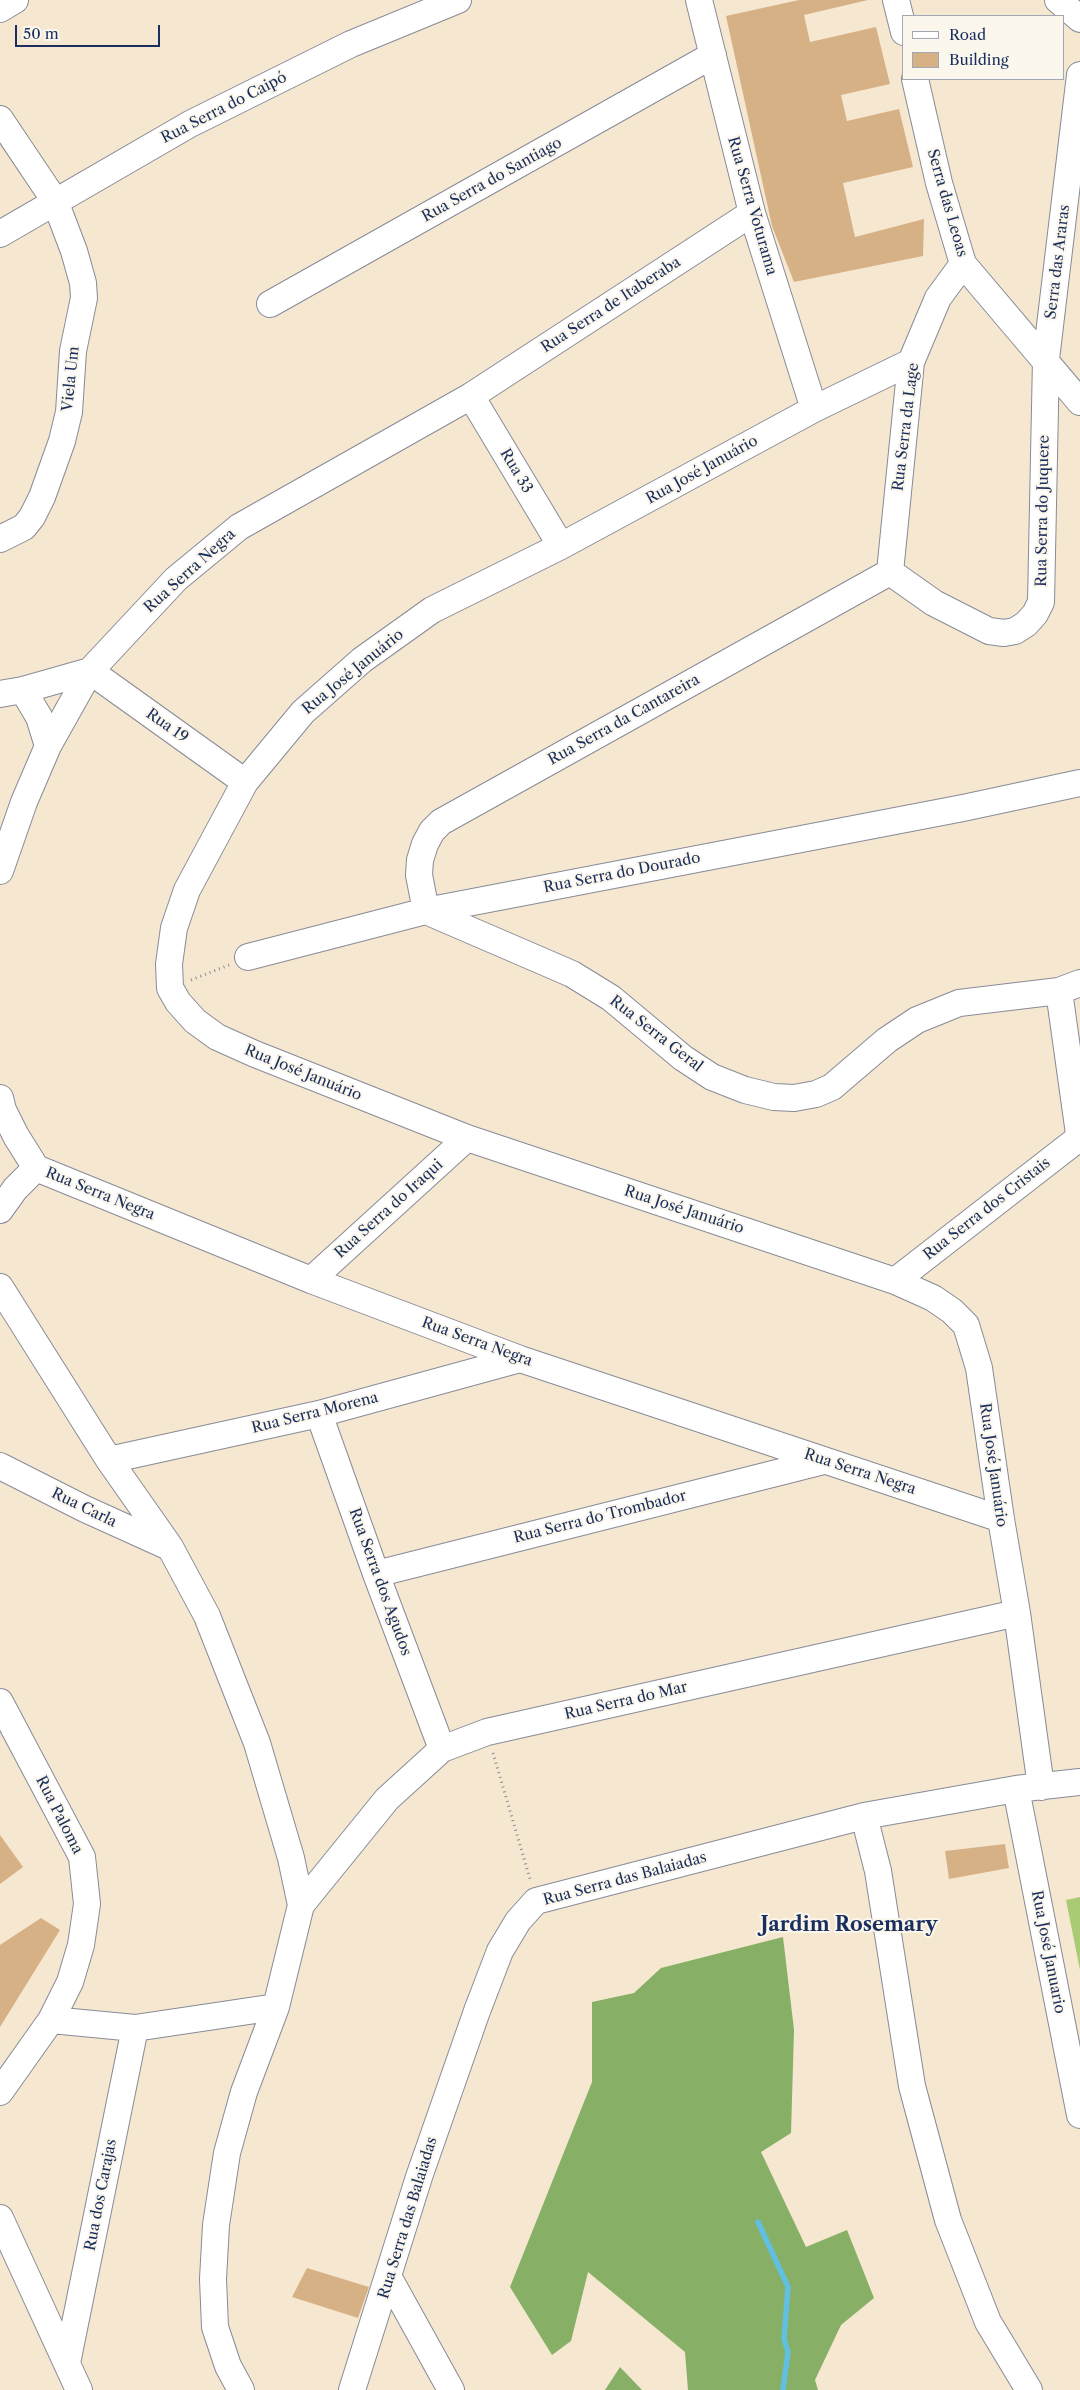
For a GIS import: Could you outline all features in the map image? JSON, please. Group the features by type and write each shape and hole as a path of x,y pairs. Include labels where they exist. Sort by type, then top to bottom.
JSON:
{"street":[{"path":"0,9 15,0"},
{"name":"Rua Serra do Caipó","path":"0,234 55,200 198,120 351,44 458,0"},
{"name":"Rua Serra Voturama","path":"699,0 752,213 814,409"},
{"path":"896,0 902,24"},
{"path":"1058,0 1080,19"},
{"name":"Rua Serra do Santiago","path":"270,304 713,55"},
{"name":"Serra das Araras","path":"1046,359 1080,75"},
{"name":"Serra das Leoas","path":"915,80 939,183 963,264 1046,359 1080,402"},
{"name":"Viela Um","path":"0,119 55,200 83,282 84,298 73,350 69,412 62,442 42,498 32,517 24,527 0,539"},
{"name":"Rua Serra de Itaberaba","path":"471,396 752,213"},
{"name":"Rua Serra da Lage","path":"890,572 911,362 938,298 963,264"},
{"name":"Rua Serra do Juquere","path":"890,572 934,603 989,631 1004,633 1014,631 1026,624 1035,614 1041,602 1042,589 1046,359"},
{"name":"Rua José Januário","path":"911,362 814,409 561,546 432,610 362,660 303,712 245,782 187,890 174,928 169,964 170,988 178,1002 195,1021 217,1037 255,1054 467,1138 895,1281 933,1298 952,1311 966,1325 980,1368 1001,1519 1017,1612 1028,1788"},
{"name":"Rua 33","path":"471,396 561,546"},
{"name":"Rua Serra Negra","path":"0,871 24,802 48,746 90,671 176,580 238,527 471,396"},
{"name":"Rua Serra da Cantareira","path":"426,911 419,875 420,860 432,831 441,822 890,572"},
{"path":"6,692 90,671"},
{"name":"Rua 19","path":"90,671 245,782"},
{"path":"6,692 39,717 48,746"},
{"name":"Rua Serra do Dourado","path":"248,957 426,911 962,808 1080,783"},
{"name":"Rua Serra Geral","path":"426,911 572,974 611,998 683,1058 712,1077 745,1090 774,1097 794,1098 816,1094 832,1087 887,1040 917,1020 959,1004 1069,987"},
{"path":"1069,987 1080,1139"},
{"name":"Rua Serra Negra","path":"0,1098 3,1110 16,1136 36,1168 311,1280 520,1359 1001,1519"},
{"name":"Rua Serra do Iraqui","path":"311,1280 467,1138"},
{"name":"Rua Serra dos Cristais","path":"895,1281 1080,1139"},
{"path":"0,1210 15,1189 36,1168"},
{"path":"0,1287 108,1460 170,1547 207,1616 257,1743 291,1858 301,1904 276,2007 239,2109 227,2154 216,2225 213,2279 215,2327 228,2366 241,2390"},
{"name":"Rua Serra Morena","path":"108,1460 319,1414 520,1359"},
{"name":"Rua Serra dos Agudos","path":"319,1414 376,1574 442,1749"},
{"name":"Rua Serra do Trombador","path":"376,1574 824,1461"},
{"name":"Rua Carla","path":"0,1466 85,1509 170,1547"},
{"name":"Rua Serra do Mar","path":"301,1904 387,1799 442,1749 487,1732 1017,1612"},
{"name":"Rua Paloma","path":"0,1702 82,1857 87,1904 81,1945 70,1982 51,2020 0,2092"},
{"name":"Rua Serra das Balaiadas","path":"352,2390 389,2278 419,2177 500,1951 518,1921 536,1901 864,1816 1028,1788 1080,1782"},
{"name":"Rua José Januario","path":"1028,1788 1080,2115"},
{"path":"864,1816 878,1871 912,2086 948,2220 988,2322 1029,2390"},
{"path":"51,2020 135,2028 276,2007"},
{"name":"Rua dos Carajas","path":"67,2363 135,2028"},
{"path":"0,2218 79,2390"},
{"path":"389,2278 451,2390"}],"path":[{"path":"170,988 248,957"},
{"path":"487,1732 536,1901"}],"green space":[{"path":"1080,1897 1080,1970 1066,1900"},
{"path":"783,1937 794,2030 791,2133 761,2152 806,2247 847,2230 874,2298 841,2325 815,2380 818,2390 688,2390 685,2352 588,2272 571,2341 552,2355 510,2287 592,2082 592,2002 634,1993 661,1968"},
{"path":"620,2367 642,2390 605,2390"}],"building":[{"path":"799,0 868,0 804,15 810,42 876,27 890,84 841,95 847,121 899,109 913,167 843,183 855,237 924,219 923,256 794,282 772,226 726,16"},
{"path":"0,1835 23,1867 0,1884"},
{"path":"1005,1844 1009,1868 949,1879 945,1851"},
{"path":"41,1918 60,1930 0,2027 0,1945"},
{"path":"307,2268 369,2287 358,2318 292,2297"}],"waterway":[{"path":"758,2222 788,2287 784,2339 788,2352 783,2390"}],"district":[{"name":"Jardim Rosemary","path":"849,1925"}]}
